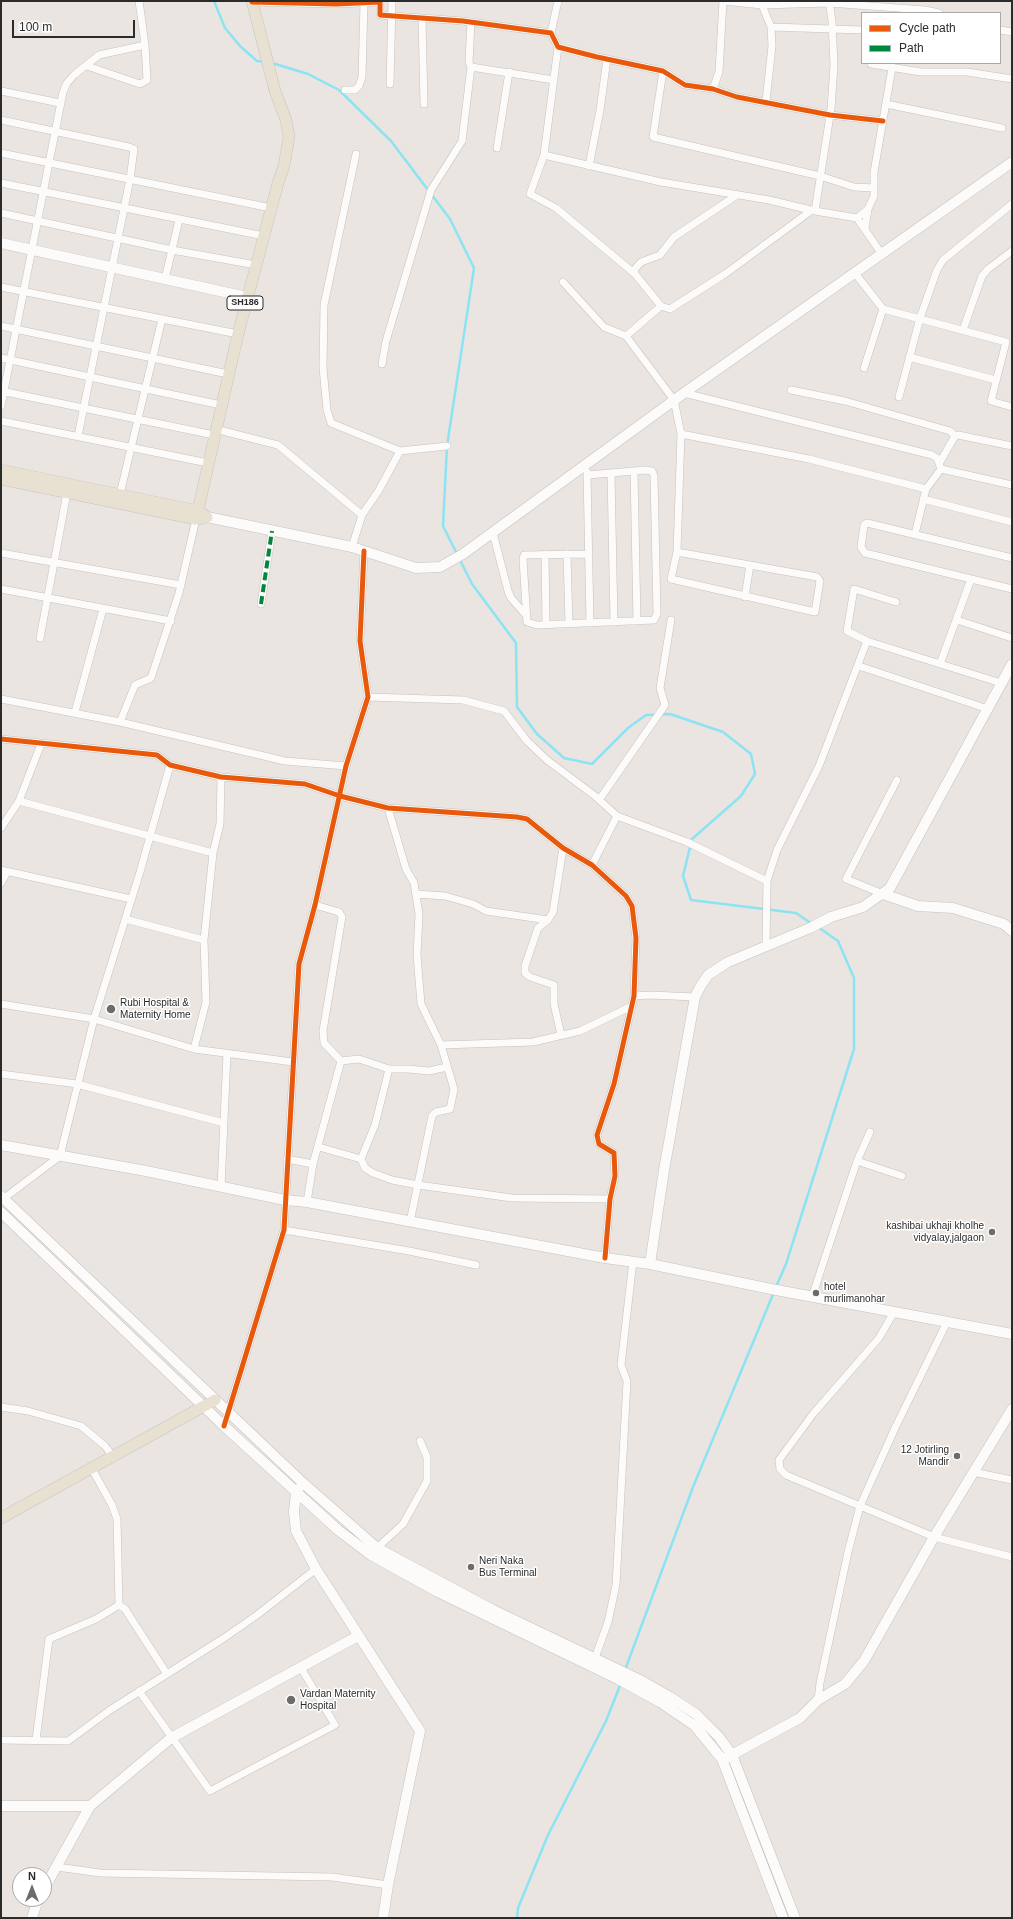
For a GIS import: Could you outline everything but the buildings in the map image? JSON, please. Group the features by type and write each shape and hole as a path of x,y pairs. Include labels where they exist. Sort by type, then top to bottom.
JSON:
{"main road":[{"name":"SH186","path":"200,515 208,463 220,405 247,297 284,166 289,137 286,120 275,91 266,59 252,1"},
{"path":"1,470 120,494 200,515 352,547 416,568 440,567 463,554 493,533 674,400 1012,162"},
{"path":"1,243 247,297"},
{"path":"1,479 67,493 200,515"},
{"path":"650,1264 664,1170 695,997 708,975 728,962 810,928 831,917 863,907 890,888 1012,664"},
{"path":"883,894 918,906 953,908 1004,924 1012,931"},
{"path":"1,1145 103,1163 285,1200 307,1202 605,1258 650,1264 812,1297 1012,1334"},
{"path":"2,1197 303,1483 377,1548 440,1588"},
{"path":"1,1212 224,1426 296,1492 371,1555 639,1685 670,1697 696,1714 719,1738 732,1755 795,1918"},
{"path":"1,1518 114,1458 215,1400"},
{"path":"722,1760 800,1718 818,1700 844,1684 864,1662 934,1537 973,1472 1008,1423 1012,1409"},
{"path":"303,1483 296,1492 294,1512 296,1531 316,1569 420,1731 388,1885 383,1918"},
{"path":"516,1625 595,1658 619,1675"},
{"path":"52,1875 90,1806 171,1738 358,1636"},
{"path":"639,1685 660,1702 695,1726 722,1760 783,1918"},
{"path":"1,1806 90,1806"},
{"path":"33,1918 36,1907"}],"street":[{"path":"87,66 140,84 148,80 139,1"},
{"path":"252,1 380,2 380,15 471,22 551,33"},
{"path":"390,84 392,1"},
{"path":"558,1 551,33 558,46 544,155 530,194 556,208 635,274 661,306 670,309 719,278 813,211 830,115 834,65 829,2"},
{"path":"713,89 719,72 724,1 762,5 829,2 934,12"},
{"path":"345,90 355,90 359,86 362,77 364,3"},
{"path":"762,5 771,27 772,46 766,101"},
{"path":"422,19 424,104"},
{"path":"382,364 386,341 431,190 462,141 471,67 469,62 471,22"},
{"path":"771,27 861,30"},
{"path":"1001,30 1012,32"},
{"path":"1,406 2,391 10,360 54,130 66,83 99,55 145,46"},
{"path":"558,46 607,59 663,71 684,85 713,89 737,97 766,101 830,115 883,121"},
{"path":"589,166 600,110 607,59"},
{"path":"871,64 920,72 967,72 1012,79"},
{"path":"471,67 554,80"},
{"path":"865,229 868,209 874,196 874,172 892,68"},
{"path":"663,71 653,137 820,176 854,186 874,188"},
{"path":"497,148 509,72"},
{"path":"1,91 60,103"},
{"path":"886,104 1002,128"},
{"path":"1,120 54,130 134,149 130,179 78,436"},
{"path":"1,153 271,208"},
{"path":"356,154 324,305 322,368 327,410 331,424 400,451 447,446"},
{"path":"544,155 661,182 857,218 881,253"},
{"path":"1,183 264,236"},
{"path":"635,274 634,270 641,262 660,255 674,237 737,195"},
{"path":"899,397 920,318 937,270 943,260 1012,204"},
{"path":"857,218 868,209"},
{"path":"1,213 118,237 172,250 256,265"},
{"path":"166,279 179,220"},
{"path":"963,330 982,276 1012,251"},
{"path":"854,272 883,309 1009,341 991,400 1012,407"},
{"path":"563,282 604,327 626,336 674,400 681,434 677,552 671,579 674,581 812,613 816,609 820,581 817,577 677,552"},
{"path":"1,287 238,334"},
{"path":"626,336 661,306"},
{"path":"864,368 883,309"},
{"path":"120,494 162,319"},
{"path":"1,326 228,374"},
{"path":"909,357 996,380"},
{"path":"1,358 220,405"},
{"path":"792,390 845,401 950,430 956,436 1012,446"},
{"path":"2,391 278,445 362,515"},
{"path":"684,393 932,455 940,465 1012,485"},
{"path":"1,421 208,463"},
{"path":"681,434 809,459 926,489"},
{"path":"915,534 926,489 956,436"},
{"path":"352,547 362,515 379,490 400,451"},
{"path":"587,465 590,623"},
{"path":"588,476 645,470 652,471 654,476 656,617 654,620 546,625 529,624 526,622 524,555 589,554"},
{"path":"634,471 637,621"},
{"path":"611,474 614,622"},
{"path":"40,638 67,493"},
{"path":"923,499 1012,522"},
{"path":"120,722 135,685 151,678 171,621 200,515"},
{"path":"1012,558 867,523 864,526 861,547 865,553 1012,589"},
{"path":"261,604 272,531"},
{"path":"493,533 508,591 511,598 525,614"},
{"path":"224,1426 284,1230 299,964 346,766 368,697 360,641 364,551"},
{"path":"1,553 181,585"},
{"path":"545,554 546,625"},
{"path":"567,554 569,624"},
{"path":"745,597 750,565"},
{"path":"940,664 971,579"},
{"path":"1,589 171,621"},
{"path":"896,602 856,589 852,592 847,631 867,641 1002,683"},
{"path":"75,712 103,609"},
{"path":"599,800 664,705 660,688 671,620"},
{"path":"957,620 1012,638"},
{"path":"766,946 767,881 777,850 819,766 859,666 867,641"},
{"path":"859,666 988,709"},
{"path":"368,697 463,700 504,711 527,741 547,760 599,800 617,816 687,842 767,881"},
{"path":"1,699 75,712 285,761 346,766"},
{"path":"1,739 157,755 170,765 221,777 305,784 340,796 388,808 517,817 527,819 563,848 592,865 626,896 632,906 636,938 634,996 614,1084 597,1135 599,1144 614,1153 615,1176 610,1199 605,1258"},
{"path":"1,828 19,801 41,744"},
{"path":"2,1197 60,1156 94,1019 150,837 170,765"},
{"path":"194,1050 206,1002 204,940 212,853 220,824 221,777"},
{"path":"883,894 846,879 897,780"},
{"path":"19,801 212,853"},
{"path":"388,808 406,869 414,883 416,894 419,914 417,955 421,1004 441,1045 454,1089 450,1110 436,1112 432,1116 410,1222"},
{"path":"592,865 617,816"},
{"path":"561,1036 554,1004 554,985 530,977 525,973 525,966 538,928 552,916 555,905 563,848"},
{"path":"1,883 4,871 131,899"},
{"path":"416,894 445,896 473,904 486,911 548,920"},
{"path":"314,905 339,912 342,917 323,1031 324,1043 340,1061"},
{"path":"125,919 204,940"},
{"path":"634,996 650,995 695,997"},
{"path":"1,1004 94,1019 194,1050 293,1062"},
{"path":"441,1045 532,1042 580,1031 632,1006"},
{"path":"221,1187 227,1054"},
{"path":"340,1061 359,1059 389,1069 408,1069 429,1072 447,1067"},
{"path":"307,1202 314,1164 340,1061"},
{"path":"389,1069 376,1125 361,1159 365,1168 373,1173 392,1180 418,1185 512,1198 610,1199"},
{"path":"1,1074 77,1084 224,1122"},
{"path":"812,1297 857,1160 870,1132"},
{"path":"319,1147 361,1159"},
{"path":"287,1159 314,1164"},
{"path":"857,1160 902,1176"},
{"path":"284,1230 410,1251 476,1264"},
{"path":"595,1658 608,1622 616,1585 627,1381 621,1365 633,1261"},
{"path":"894,1312 879,1338 813,1414 779,1460 780,1469 786,1475 934,1537 1012,1557"},
{"path":"818,1700 820,1683 848,1552 860,1506 908,1400 947,1322"},
{"path":"1,1407 28,1411 81,1426 105,1446 114,1458"},
{"path":"377,1548 403,1524 427,1481 427,1457 420,1441"},
{"path":"92,1469 112,1505 117,1519 119,1605"},
{"path":"973,1472 1012,1480"},
{"path":"1,1740 68,1741 139,1692 251,1620 316,1569"},
{"path":"119,1605 125,1609 167,1674"},
{"path":"36,1740 48,1638 96,1620 119,1605"},
{"path":"139,1692 210,1791 335,1725 301,1668"},
{"path":"57,1867 100,1873 332,1877 388,1885"}],"waterway":[{"path":"214,1 225,28 240,46 257,61 265,62"},
{"path":"272,63 308,74 339,90 391,141 450,219 474,268 447,446 443,526 457,554"},
{"path":"459,558 472,584 516,643 517,707 537,734 564,758 592,764 628,728 646,715 670,714 723,732 751,754 755,774 741,796 692,839 683,876 691,900 796,913 812,924"},
{"path":"776,1287 786,1264 854,1049 854,978 838,941 818,927"},
{"path":"625,1670 693,1487 774,1292"},
{"path":"517,1918 518,1908 548,1835 606,1721 621,1683"}],"marked path":[{"path":"261,604 272,531"}],"cycle path":[{"path":"252,2 336,4 380,2 380,15 463,21 551,33 558,47 663,71 685,85 713,89 737,97 830,115 883,121"},
{"path":"224,1426 284,1230 299,964 315,905 346,766 368,697 360,641 364,551"},
{"path":"1,739 157,755 170,765 221,777 305,784 340,796 388,808 517,817 527,819 563,848 592,865 626,896 632,906 636,938 634,996 614,1084 597,1135 599,1144 614,1153 615,1176 610,1199 605,1258"}],"place":[{"name":"Rubi Hospital & Maternity Home","path":"111,1009"},
{"name":"kashibai ukhaji kholhe vidyalay,jalgaon","path":"992,1232"},
{"name":"hotel murlimanohar","path":"816,1293"},
{"name":"12 Jotirling Mandir","path":"957,1456"},
{"name":"Neri Naka Bus Terminal","path":"471,1567"},
{"name":"Vardan Maternity Hospital","path":"291,1700"}]}
